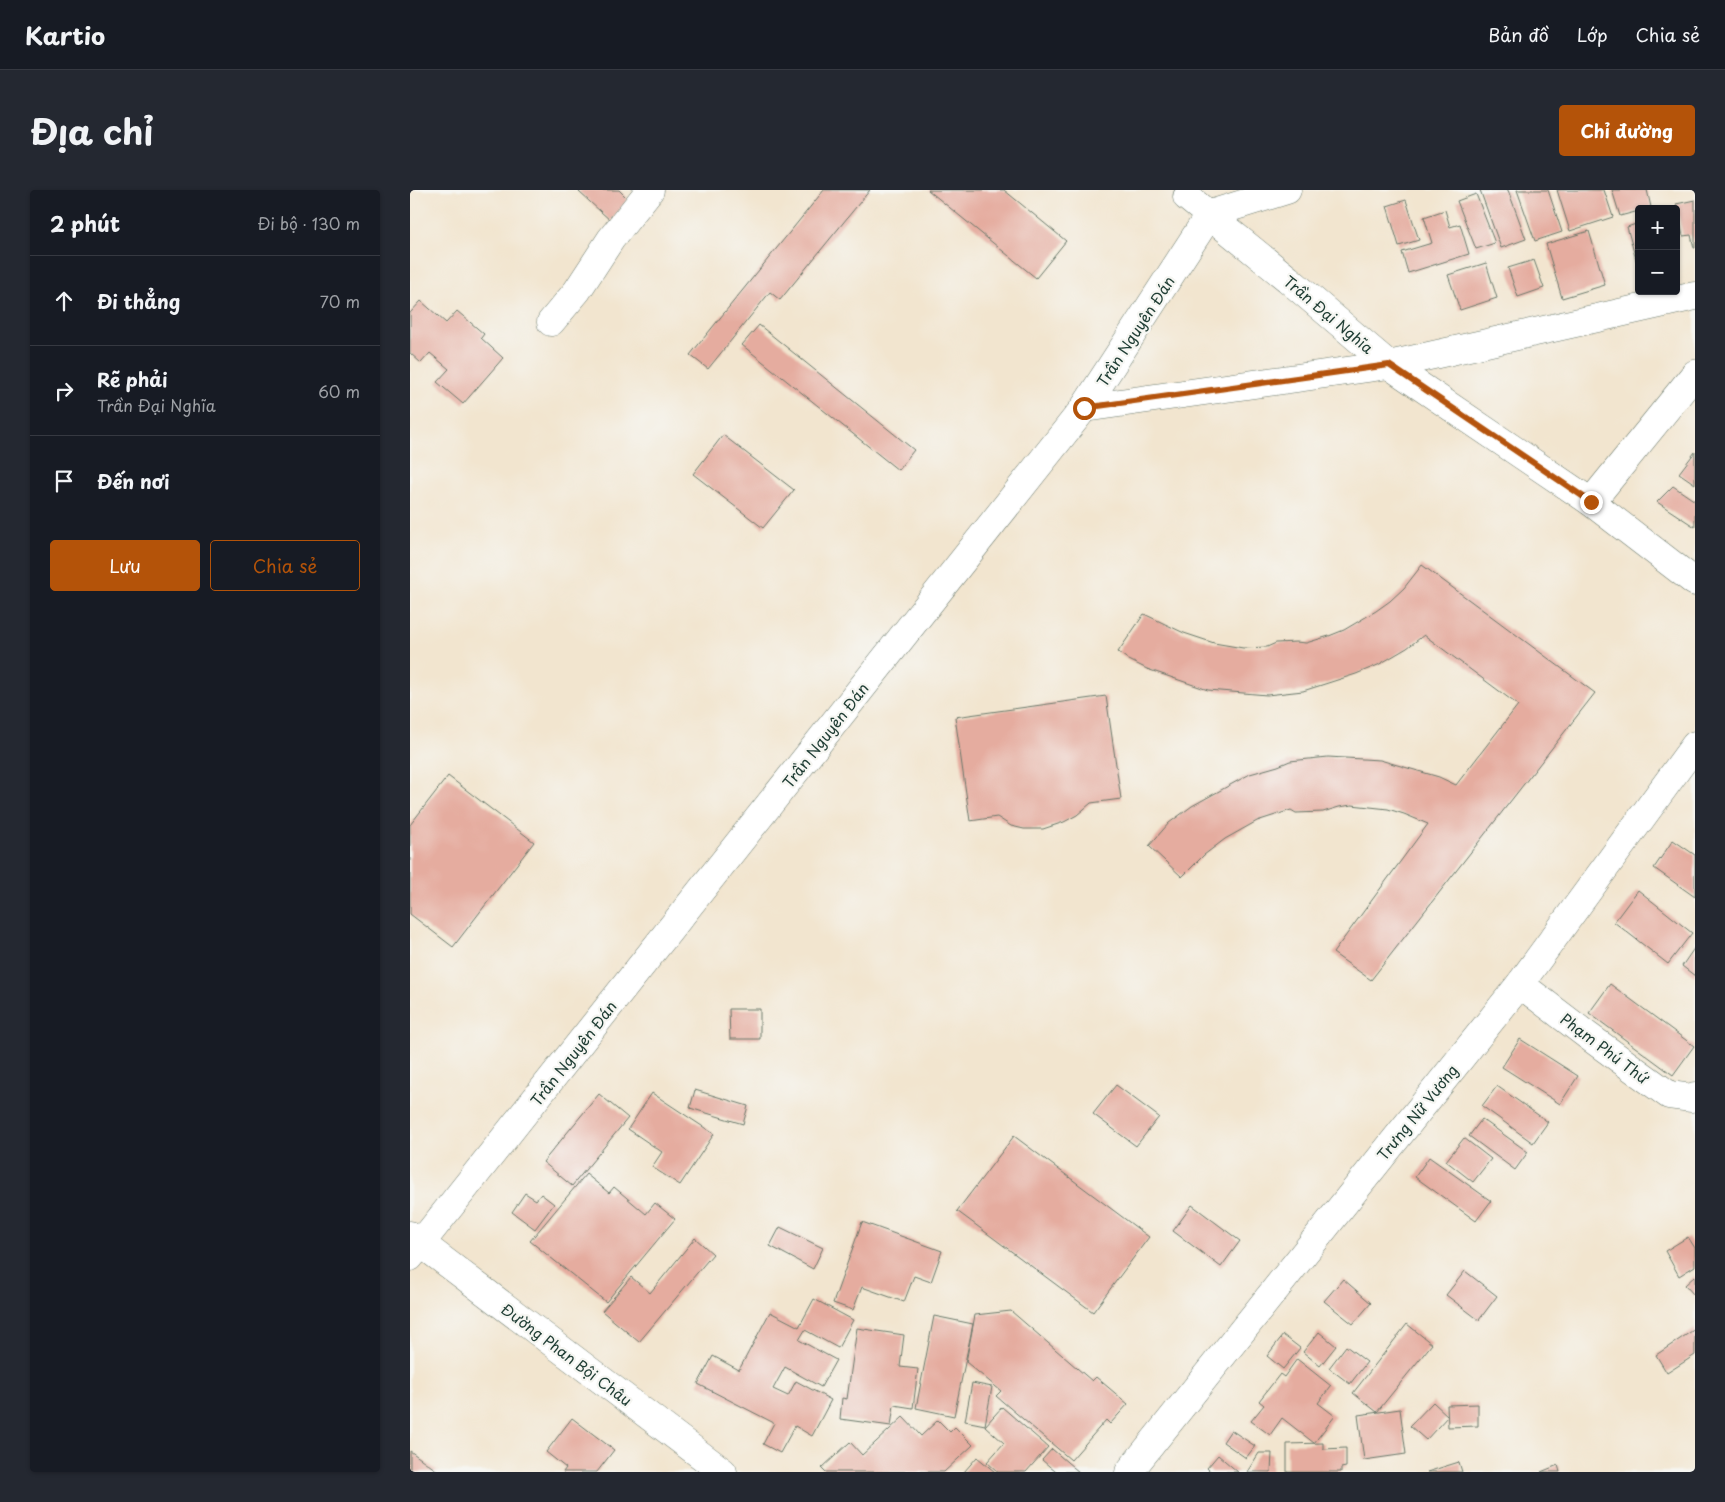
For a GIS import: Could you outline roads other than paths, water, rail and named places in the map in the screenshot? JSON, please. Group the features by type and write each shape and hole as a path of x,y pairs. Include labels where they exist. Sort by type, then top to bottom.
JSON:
{"street":[{"path":"551,322 577,291 610,239 650,190"},
{"path":"1210,214 1287,190"},
{"name":"Trần Đại Nghĩa","path":"1184,193 1389,365 1591,502 1695,582"},
{"name":"Trần Nguyên Đán","path":"414,1245 1084,408 1210,214"},
{"path":"1084,408 1389,365 1695,296"},
{"path":"1591,502 1695,374"},
{"name":"Trưng Nữ Vương","path":"1129,1472 1520,984 1695,745"},
{"name":"Phạm Phú Thứ","path":"1520,984 1669,1095 1692,1098 1695,1096"},
{"name":"Đường Phan Bội Châu","path":"414,1245 724,1472"}]}
